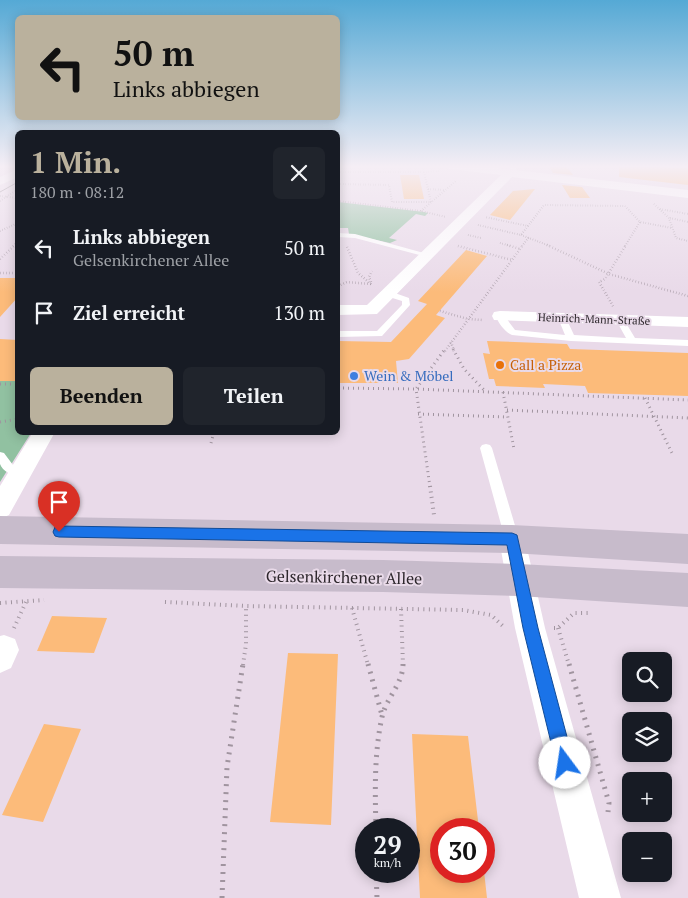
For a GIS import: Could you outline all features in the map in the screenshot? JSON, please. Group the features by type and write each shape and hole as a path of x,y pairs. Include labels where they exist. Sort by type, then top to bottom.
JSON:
{"main road":[{"path":"0,530 512,539 688,549"},
{"name":"Gelsenkirchener Allee","path":"0,572 384,576 519,580 688,590"}],"street":[{"path":"340,310 371,310 476,208"},
{"name":"Heinrich-Mann-Straße","path":"501,318 688,322"},
{"path":"0,508 42,435"},
{"path":"512,539 530,628 600,898"}],"lane":[{"path":"340,235 355,236 427,254"},
{"path":"340,334 379,334 406,305 406,300 389,294"},
{"path":"501,318 512,332 571,338 688,343"},
{"path":"562,318 571,338"},
{"path":"620,320 632,341"},
{"path":"486,448 512,539"},
{"path":"0,456 9,468 21,472"}],"path":[{"path":"395,208 421,211 529,237 609,274 688,296"},
{"path":"421,211 424,208"},
{"path":"521,235 542,208"},
{"path":"627,208 640,222 673,229"},
{"path":"660,209 688,214"},
{"path":"660,209 669,218 676,238 688,241"},
{"path":"464,221 475,214 528,226"},
{"path":"669,218 688,222"},
{"path":"620,320 599,282 609,274 640,222"},
{"path":"0,231 15,224"},
{"path":"434,519 416,389 529,237"},
{"path":"500,243 520,249"},
{"path":"342,244 348,248 358,273 372,285"},
{"path":"0,259 15,245"},
{"path":"456,246 512,260"},
{"path":"372,271 370,280 372,285"},
{"path":"0,273 15,273"},
{"path":"340,285 347,282 372,285"},
{"path":"440,311 468,319 501,318"},
{"path":"451,342 454,354 463,369 486,392"},
{"path":"0,384 15,384"},
{"path":"340,388 416,389 688,400"},
{"path":"503,392 514,449"},
{"path":"645,398 673,455"},
{"path":"507,410 688,418"},
{"path":"418,414 507,417"},
{"path":"0,422 15,420"},
{"path":"211,443 213,435"},
{"path":"0,603 46,600"},
{"path":"2,654 26,601"},
{"path":"159,601 246,606 463,610 491,615 506,629 558,628 574,613 597,612"},
{"path":"378,602 378,608"},
{"path":"222,898 227,767 246,644 246,606"},
{"path":"352,608 382,715"},
{"path":"376,818 375,770 382,715 403,673 401,608"},
{"path":"376,883 377,898"}],"green space":[{"path":"340,208 389,208 428,213 425,216 416,214 389,238 397,240 390,243 349,234 348,228 340,228"},
{"path":"0,381 15,381 15,435 30,435 0,482"}],"building":[{"path":"497,208 520,208 510,220 490,215"},
{"path":"466,250 487,256 436,315 445,318 409,359 396,361 398,383 340,383 340,341 391,342 427,304 418,301"},
{"path":"0,278 15,278 15,300 0,317"},
{"path":"0,339 15,340 15,381 0,381"},
{"path":"487,341 567,344 570,349 688,353 688,396 588,393 585,386 543,384 545,388 496,386 494,379 489,379 483,353 490,354"},
{"path":"52,616 107,618 94,653 37,651"},
{"path":"288,653 338,654 331,825 270,822"},
{"path":"44,724 81,729 43,822 2,815"},
{"path":"412,734 468,736 478,818 430,818 430,883 485,883 487,898 420,898 420,818 416,818"}],"place":[{"name":"Call a Pizza","path":"500,365"},
{"name":"Wein & Möbel","path":"354,376"}],"route":[{"path":"59,532 512,539 530,628 565,763"}]}
